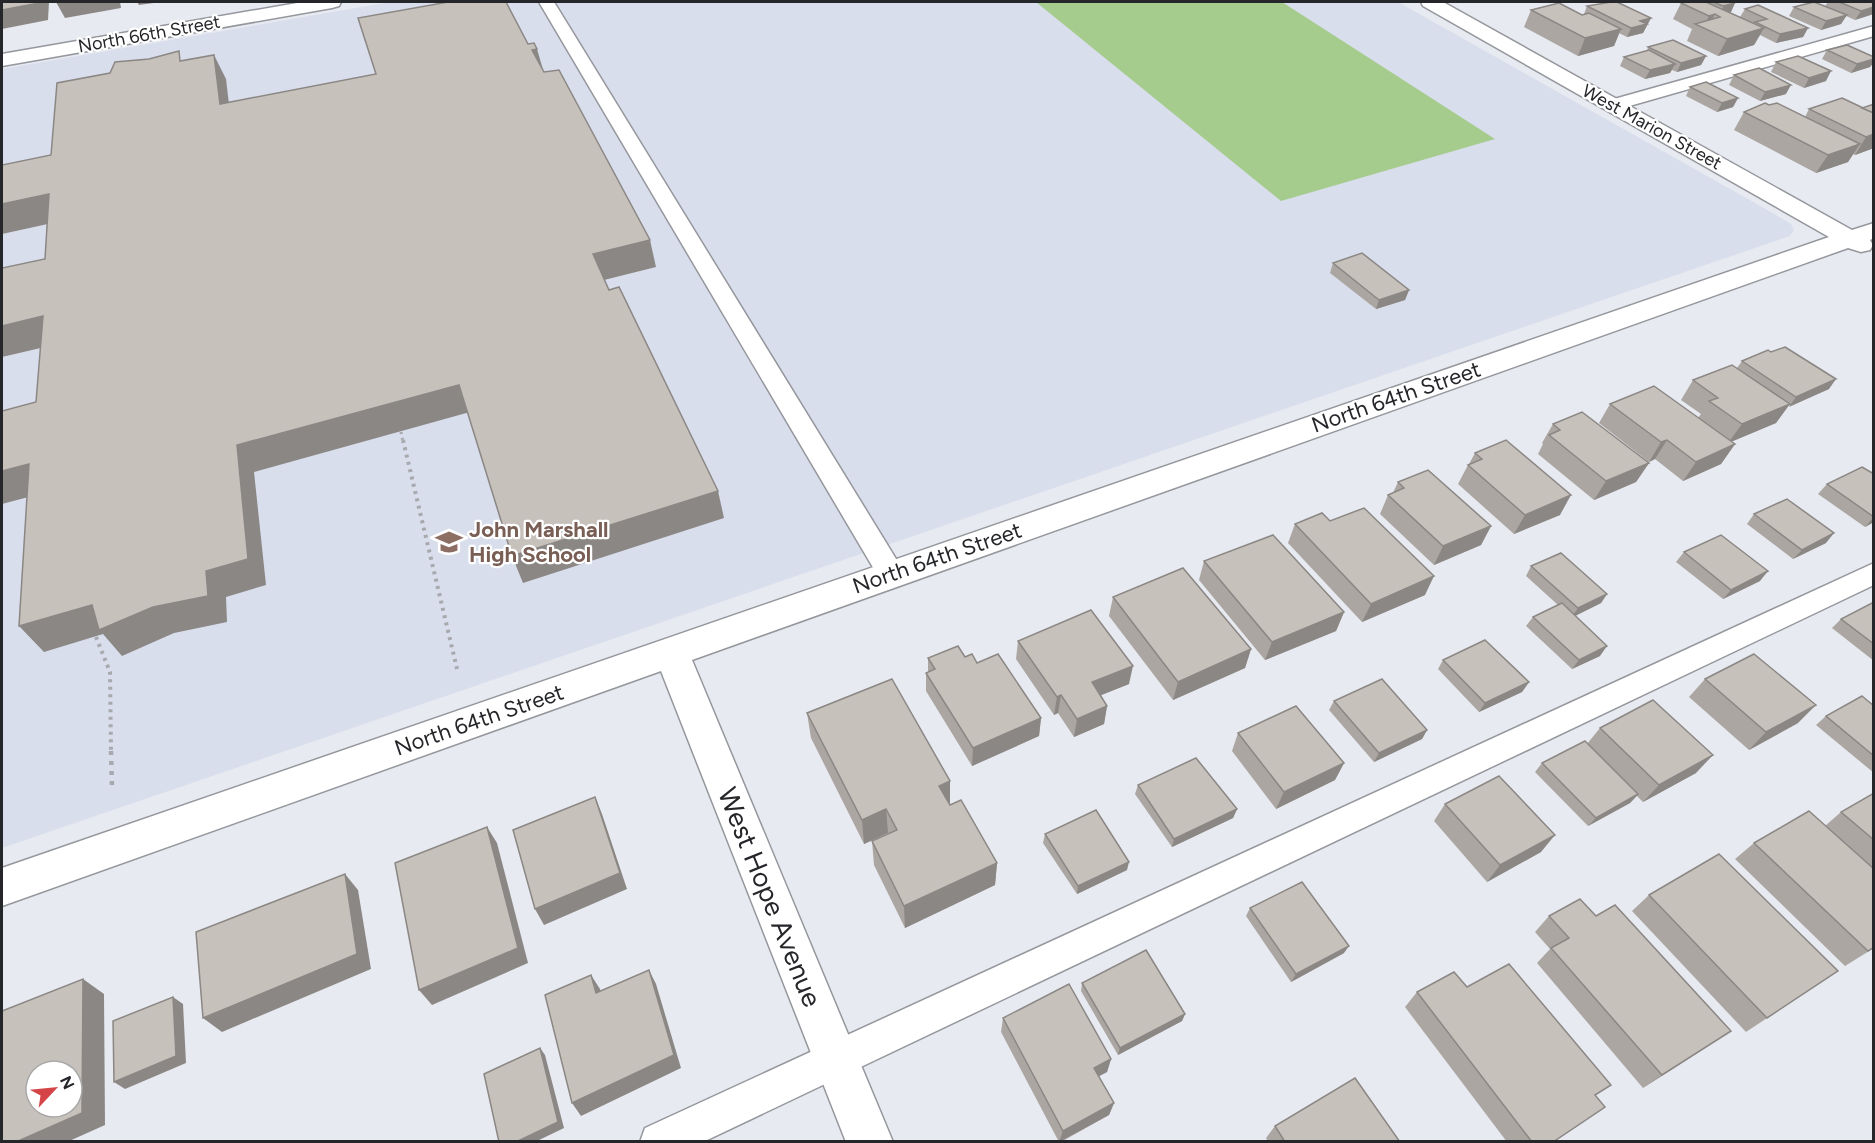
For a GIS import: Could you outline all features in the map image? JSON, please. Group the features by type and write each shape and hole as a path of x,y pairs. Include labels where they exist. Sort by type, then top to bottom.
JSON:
{"street":[{"name":"North 66th Street","path":"2,60 332,2"},
{"name":"West Marion Street","path":"1435,2 1613,105 1865,240"},
{"name":"North 64th Street","path":"2,887 891,574 1865,240"},
{"name":"West Hope Avenue","path":"671,652 870,1142"}],"lane":[{"path":"546,2 891,574"},
{"path":"1613,105 1874,31"},
{"path":"659,1142 836,1057 1874,573"}],"path":[{"path":"400,432 458,669"},
{"path":"96,637 110,672 112,786"}],"shaded area":[{"name":"John Marshall High School","path":"390,2 1398,2 1771,212 1791,224 1794,230 1790,236 2,848 2,69"}],"green space":[{"path":"1036,2 1282,2 1495,139 1281,201"}],"building":[{"path":"2,2 39,2 39,3 2,10"},
{"path":"448,2 506,2 528,44 534,43 537,49 532,50 544,72 559,70 650,240 593,254 609,290 619,287 718,491 512,556 459,385 237,445 248,559 206,571 208,596 153,607 99,630 92,605 19,626 29,464 2,471 2,411 36,402 43,316 2,326 2,268 45,259 49,194 2,204 2,165 51,155 57,83 110,73 115,62 149,59 179,51 180,61 214,55 220,104 376,74 358,18"},
{"path":"1617,2 1651,18 1640,21 1647,24 1631,28 1587,6"},
{"path":"1706,2 1764,28 1727,39 1695,24 1720,17 1715,14 1709,16 1681,3"},
{"path":"1713,2 1731,2 1735,3 1723,6"},
{"path":"1814,2 1847,15 1826,21 1794,7"},
{"path":"1839,2 1874,2 1874,7 1861,11"},
{"path":"1559,3 1582,15 1589,13 1621,29 1585,38 1531,10"},
{"path":"1758,5 1808,28 1780,34 1755,22 1767,19 1745,9"},
{"path":"1673,40 1706,56 1681,63 1648,47"},
{"path":"1847,45 1874,59 1857,64 1827,50"},
{"path":"1649,50 1675,64 1650,70 1624,57"},
{"path":"1798,56 1831,71 1809,78 1776,62"},
{"path":"1759,68 1791,85 1765,92 1734,75"},
{"path":"1706,82 1738,98 1722,103 1690,87"},
{"path":"1842,98 1874,113 1874,134 1866,137 1809,109"},
{"path":"1765,103 1769,105 1777,103 1860,144 1828,155 1744,112"},
{"path":"1874,104 1874,113 1862,108"},
{"path":"1362,253 1409,290 1379,300 1333,263"},
{"path":"1785,347 1836,379 1796,397 1742,361 1768,350 1771,352"},
{"path":"1732,365 1790,404 1742,424 1709,401 1718,398 1693,380"},
{"path":"1654,386 1735,444 1696,462 1667,440 1661,442 1610,404"},
{"path":"1582,412 1649,463 1606,481 1549,435 1560,430 1553,424"},
{"path":"1506,440 1571,495 1525,515 1468,465 1482,459 1475,453"},
{"path":"1862,467 1874,474 1874,517 1827,484"},
{"path":"1428,470 1491,526 1443,546 1388,495 1404,488 1398,482"},
{"path":"1787,499 1834,533 1802,550 1754,514"},
{"path":"1364,508 1434,576 1371,604 1295,524 1322,513 1330,521"},
{"path":"1273,535 1344,612 1272,642 1204,561"},
{"path":"1721,535 1768,571 1731,590 1684,552"},
{"path":"1561,553 1607,594 1578,608 1531,566"},
{"path":"1183,568 1251,649 1178,682 1113,597"},
{"path":"1874,602 1874,644 1841,619"},
{"path":"1562,603 1607,646 1579,660 1533,617"},
{"path":"1091,610 1133,666 1092,682 1107,706 1077,719 1061,695 1057,697 1018,641"},
{"path":"1485,640 1529,682 1485,703 1443,660"},
{"path":"958,646 965,657 972,654 977,663 998,654 1041,718 973,748 926,673 935,669 928,658"},
{"path":"1754,654 1816,705 1766,732 1705,679"},
{"path":"892,679 950,781 939,786 950,805 961,800 997,863 904,906 872,841 897,830 886,809 862,820 807,713"},
{"path":"1382,679 1427,730 1379,753 1334,701"},
{"path":"1862,696 1874,706 1874,756 1826,716"},
{"path":"1653,700 1713,755 1659,785 1600,728"},
{"path":"1296,706 1344,763 1284,792 1238,733"},
{"path":"1585,741 1638,794 1596,818 1542,763"},
{"path":"1196,758 1237,809 1174,839 1138,785"},
{"path":"1499,776 1555,835 1500,865 1445,804"},
{"path":"1874,793 1874,840 1841,812"},
{"path":"595,797 620,873 535,909 513,830"},
{"path":"1096,810 1129,862 1078,886 1045,834"},
{"path":"1809,811 1874,869 1874,947 1868,951 1754,843"},
{"path":"487,827 518,948 419,990 395,863"},
{"path":"1719,854 1838,971 1767,1018 1649,895"},
{"path":"345,874 357,954 203,1018 196,932"},
{"path":"1302,882 1349,946 1296,974 1250,908"},
{"path":"1580,899 1596,916 1615,905 1731,1031 1662,1075 1551,948 1569,938 1549,916"},
{"path":"1146,950 1185,1014 1120,1048 1082,983"},
{"path":"1509,964 1611,1085 1595,1095 1605,1107 1553,1142 1532,1142 1417,992 1454,972 1467,987"},
{"path":"649,970 674,1055 572,1103 545,995 591,975 596,993"},
{"path":"83,979 82,1059 24,1059 24,1119 68,1119 16,1142 2,1142 2,1011"},
{"path":"1069,984 1111,1059 1094,1068 1114,1103 1063,1131 1003,1018"},
{"path":"173,997 176,1056 114,1082 113,1021"},
{"path":"540,1048 558,1122 516,1142 499,1142 484,1074"},
{"path":"1355,1078 1400,1142 1285,1142 1275,1126"}],"place":[{"name":"John Marshall High School","path":"449,542"}]}
